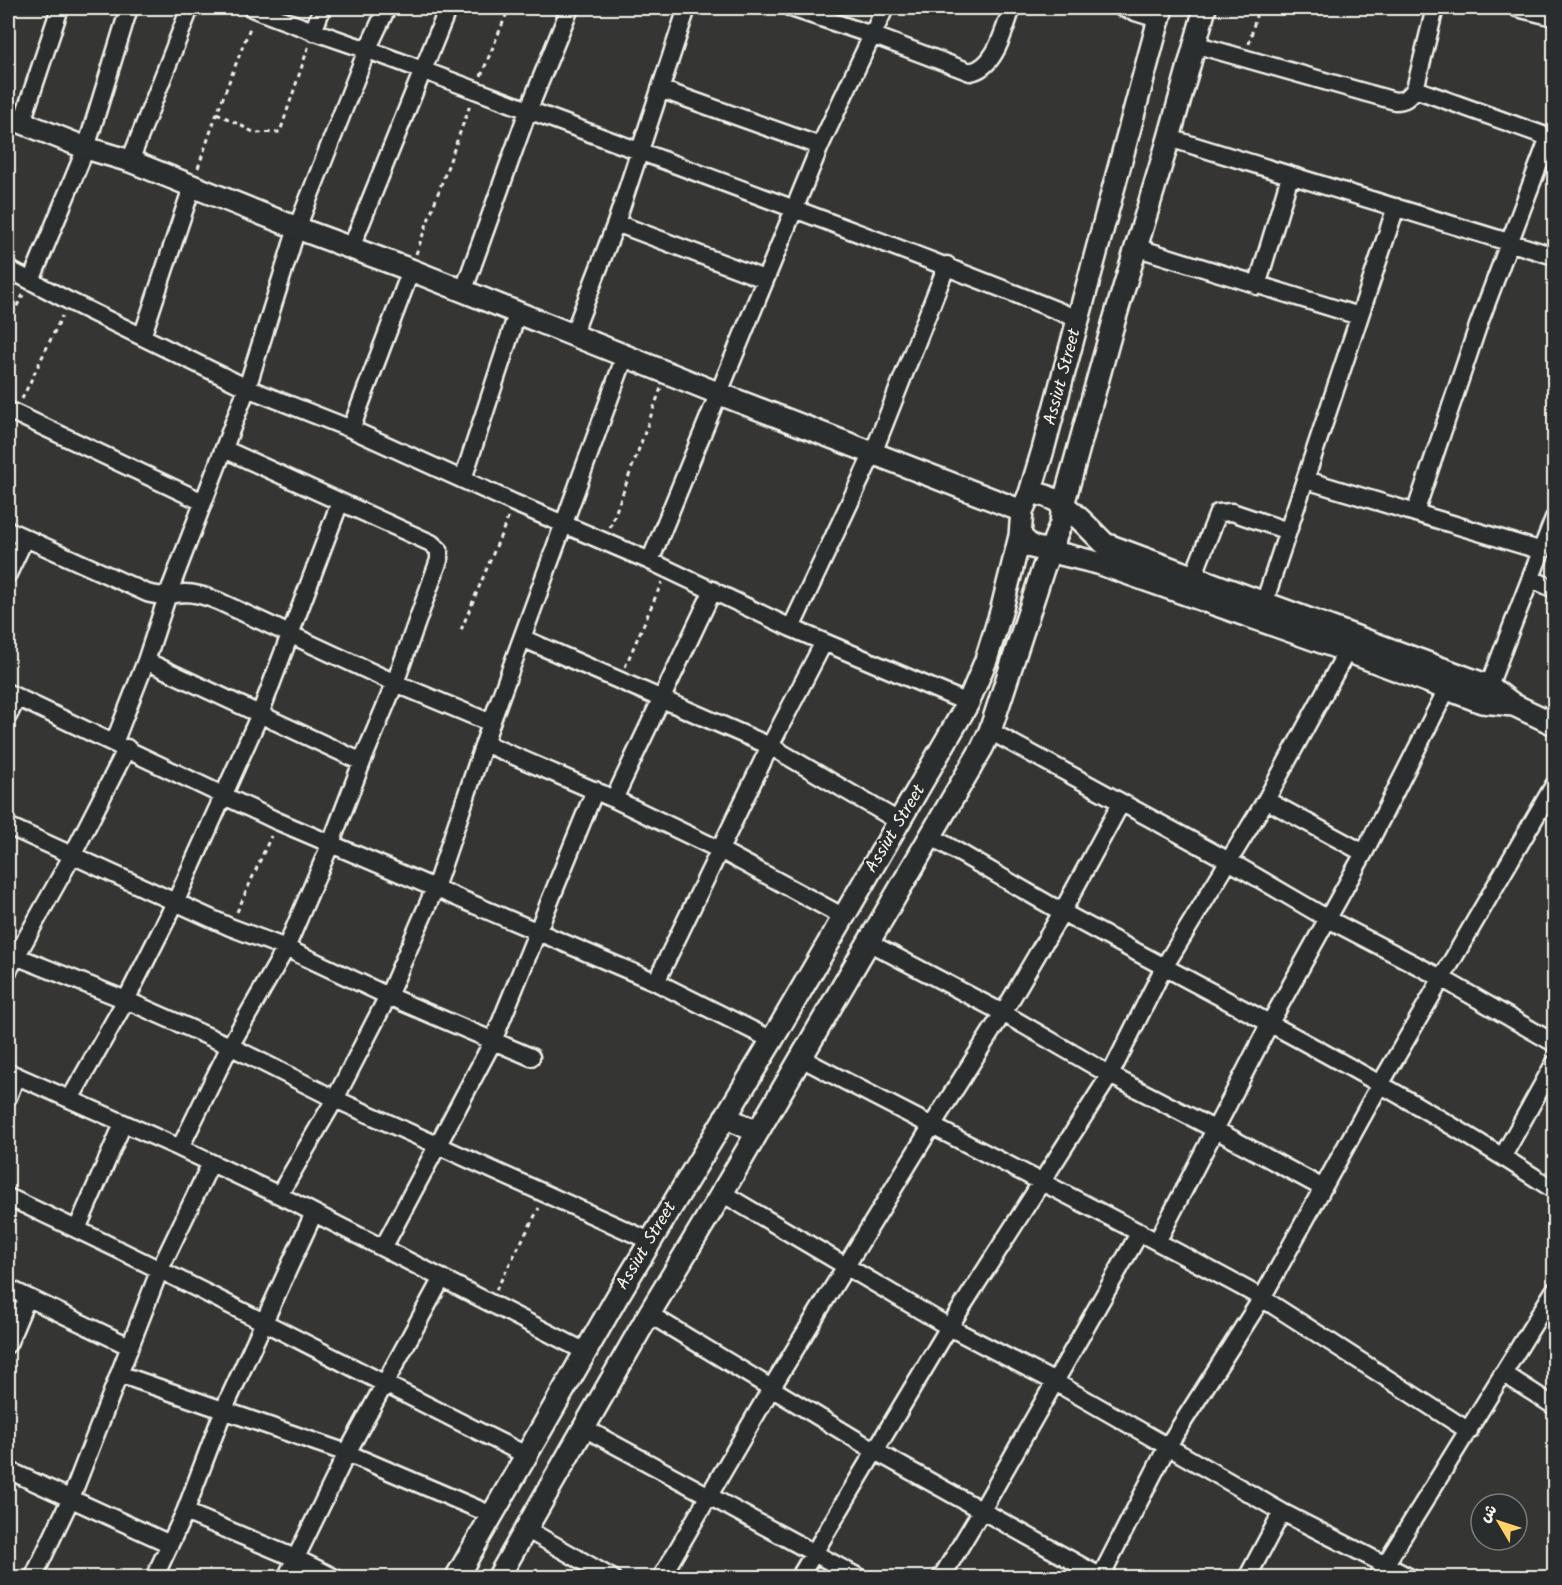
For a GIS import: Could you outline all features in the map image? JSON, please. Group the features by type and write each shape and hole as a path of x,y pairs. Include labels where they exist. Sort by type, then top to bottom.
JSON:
{"street":[{"path":"60,8 15,119 86,148 130,161 297,228 411,270 517,314 873,453 1026,502 1042,493 1063,505 1102,553 1447,689 1486,694"},
{"path":"31,281 86,148 129,8"},
{"path":"130,161 190,8"},
{"path":"313,32 322,8"},
{"path":"387,8 367,50 297,228 247,388 167,597 121,746 72,856 10,960 126,1000 230,1046 335,1100 650,1241"},
{"path":"351,248 448,8"},
{"path":"463,292 528,111 570,8"},
{"path":"573,335 616,223 687,8"},
{"path":"791,8 872,35 970,72 978,71 992,56 1012,8"},
{"path":"650,561 820,146 885,8"},
{"path":"1122,8 1160,13"},
{"name":"Assiut Street","path":"498,1578 649,1314 758,1132 990,731 1061,523 1063,505 1135,247 1169,138 1205,8"},
{"path":"1194,44 1395,101 1406,99 1415,89 1435,8"},
{"path":"1517,8 1553,13"},
{"path":"255,9 794,208 1078,319"},
{"name":"Assiut Street","path":"456,1578 650,1241 772,1040 968,703 986,660 1001,612 1026,502 1160,13"},
{"path":"660,89 820,146"},
{"path":"1415,89 1552,138 1478,326 1415,513"},
{"path":"1169,138 1554,256"},
{"path":"1257,286 1290,176"},
{"path":"142,337 192,186"},
{"path":"1264,603 1396,207"},
{"path":"616,223 764,279"},
{"path":"1135,247 1359,316"},
{"path":"791,628 873,453 947,266"},
{"path":"8,269 247,388 351,429 514,503 668,569 791,628 968,703"},
{"path":"351,429 411,270"},
{"path":"463,479 517,314"},
{"path":"279,1195 335,1100 388,996 435,888 491,723 625,356"},
{"path":"11,412 203,502"},
{"path":"180,1148 230,1046 286,948 332,843 395,683 439,560 439,550 431,543 224,448"},
{"path":"1305,480 1542,551"},
{"path":"70,1099 126,1000 175,903 261,714 340,502"},
{"path":"1193,577 1218,513 1232,512 1288,531"},
{"path":"1486,694 1554,518"},
{"path":"8,530 147,592 167,597 183,593 207,597 395,683 491,723"},
{"path":"1020,536 1032,547 1050,551 1102,553 1193,577 1264,603 1514,705 1554,724"},
{"path":"8,574 25,538"},
{"path":"1532,579 1554,589"},
{"path":"614,799 713,590"},
{"path":"522,638 770,746 900,822"},
{"path":"656,981 770,746 824,642"},
{"path":"799,1578 949,1327 1110,1075 1164,967 1266,800 1347,651"},
{"path":"147,662 362,762"},
{"path":"1158,1240 1270,1023 1364,854 1447,689"},
{"path":"8,716 12,695 223,796 656,981 772,1040"},
{"path":"990,731 1229,861 1328,919 1443,979 1554,1043"},
{"path":"484,743 595,790 720,850 843,917"},
{"path":"649,1314 875,1451 1101,1577 1167,1447 1262,1298 1381,1083 1554,785"},
{"path":"383,1248 493,1041 595,790"},
{"path":"1266,800 1364,854"},
{"path":"661,1578 772,1387 1003,1013 1062,912 1121,803"},
{"path":"8,826 175,903 286,948 388,996 531,1058"},
{"path":"930,836 1062,912 1381,1083 1503,1156 1554,1190"},
{"path":"868,942 1003,1013 1110,1075 1323,1188"},
{"path":"801,1058 931,1127 1158,1240 1262,1298 1469,1431"},
{"path":"1503,1156 1554,1064"},
{"path":"8,1097 12,1074 180,1148 279,1195 586,1352"},
{"path":"725,1117 758,1132"},
{"path":"77,1229 123,1124"},
{"path":"33,1578 71,1498 160,1269 211,1163"},
{"path":"722,1193 949,1327 1055,1382 1381,1571 1411,1578"},
{"path":"8,1197 160,1269 526,1455"},
{"path":"154,1578 185,1512 224,1409 314,1213"},
{"path":"941,1578 1140,1232"},
{"path":"286,1578 347,1453 386,1385 442,1278"},
{"path":"8,1288 129,1346"},
{"path":"1381,1571 1554,1291"},
{"path":"8,1344 27,1298"},
{"path":"1503,1373 1554,1406"},
{"path":"119,1374 347,1453 492,1515"},
{"path":"584,1428 860,1578"},
{"path":"8,1470 170,1544"},
{"path":"185,1512 295,1558 335,1578"},
{"path":"1247,1578 1282,1512"},
{"path":"526,1529 612,1578"}],"path":[{"path":"411,270 475,91 509,8"},
{"path":"1246,57 1258,8"},
{"path":"192,186 255,9"},
{"path":"217,113 255,133 280,132 313,32"},
{"path":"8,322 31,281"},
{"path":"11,412 69,301"},
{"path":"605,542 667,372"},
{"path":"461,630 514,503"},
{"path":"620,679 668,569"},
{"path":"230,927 278,820"},
{"path":"490,1302 547,1193"}]}
